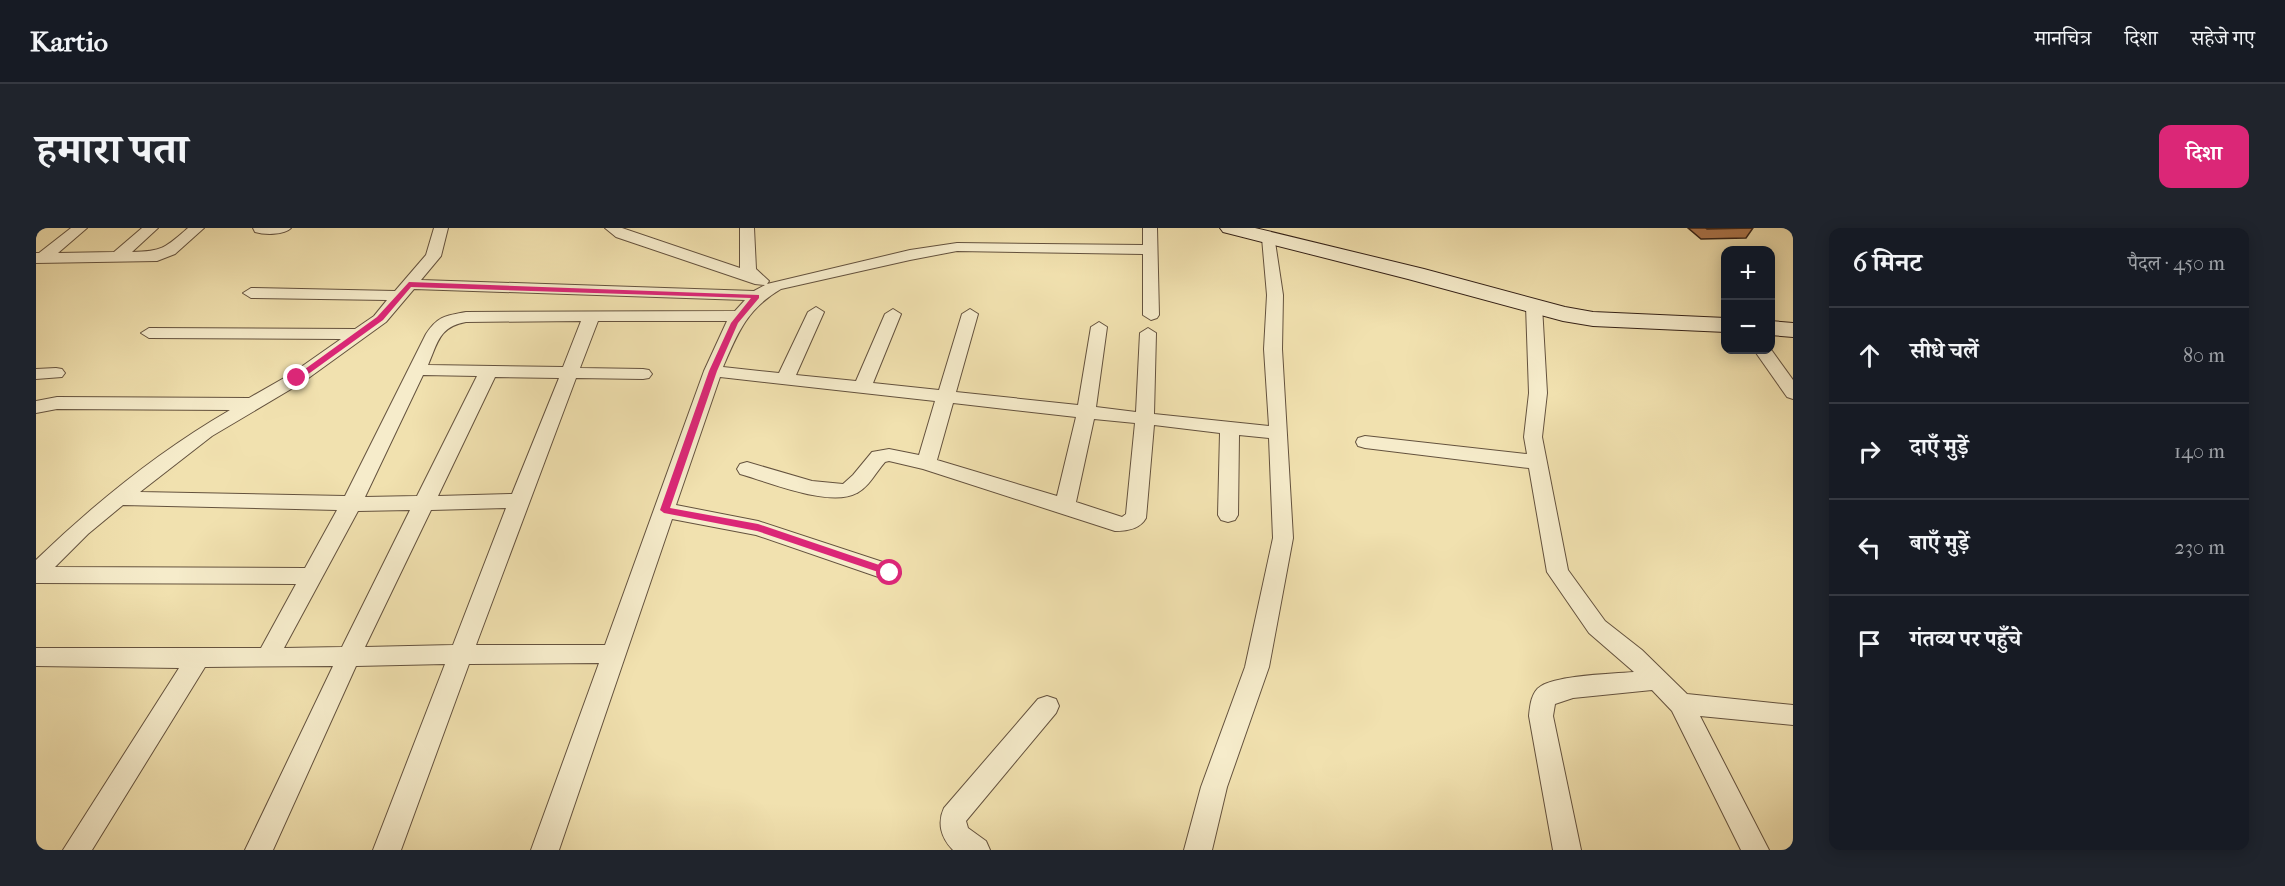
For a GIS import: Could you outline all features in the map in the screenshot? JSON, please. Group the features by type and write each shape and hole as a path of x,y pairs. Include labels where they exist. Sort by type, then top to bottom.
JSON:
{"street":[{"path":"39,258 80,228"},
{"path":"117,257 151,228"},
{"path":"39,258 161,255 170,251 197,228"},
{"path":"260,229 284,228"},
{"path":"36,574 81,529 164,460 250,404 297,378 380,318 433,256 441,228"},
{"path":"616,231 651,228"},
{"path":"747,228 748,271 756,287"},
{"path":"747,469 812,487 834,491 847,490 855,485 879,456 889,455 926,463 1115,524 1126,524 1136,519 1146,418 1150,228"},
{"path":"1233,228 1563,314 1593,319 1721,325"},
{"path":"616,231 756,287"},
{"path":"1198,850 1214,786 1257,667 1283,538 1273,349 1275,295 1269,238"},
{"path":"251,293 756,287 776,285 910,255 957,247 1150,250"},
{"path":"545,850 713,371 734,323 756,287"},
{"path":"1534,306 1538,393 1533,424 1536,462 1558,572 1597,627 1681,704 1755,850"},
{"path":"785,379 816,312"},
{"path":"863,387 893,314"},
{"path":"926,463 969,314"},
{"path":"267,658 351,504 415,370 441,324 466,317 740,316"},
{"path":"387,850 591,318"},
{"path":"1065,506 1086,411 1099,327"},
{"path":"1775,328 1793,330"},
{"path":"149,333 359,334"},
{"path":"1765,354 1793,393"},
{"path":"415,370 643,374"},
{"path":"713,371 1278,433"},
{"path":"259,850 349,656 488,372"},
{"path":"36,374 56,373"},
{"path":"36,407 57,403 250,404"},
{"path":"1228,515 1230,428"},
{"path":"1365,442 1536,462"},
{"path":"119,498 351,504 519,501"},
{"path":"664,510 758,528 890,573"},
{"path":"36,574 312,576"},
{"path":"36,657 197,660 461,654 614,654"},
{"path":"77,850 197,660"},
{"path":"1567,850 1542,716 1543,701 1548,694 1572,688 1657,680"},
{"path":"1681,704 1793,715"},
{"path":"976,850 958,838 952,828 953,817 1047,706"}],"building":[{"path":"1706,228 1753,228 1707,229"}],"route":[{"path":"297,378 342,348 380,318 409,285 757,296 734,323 713,371 664,510 758,528 890,573"}]}
